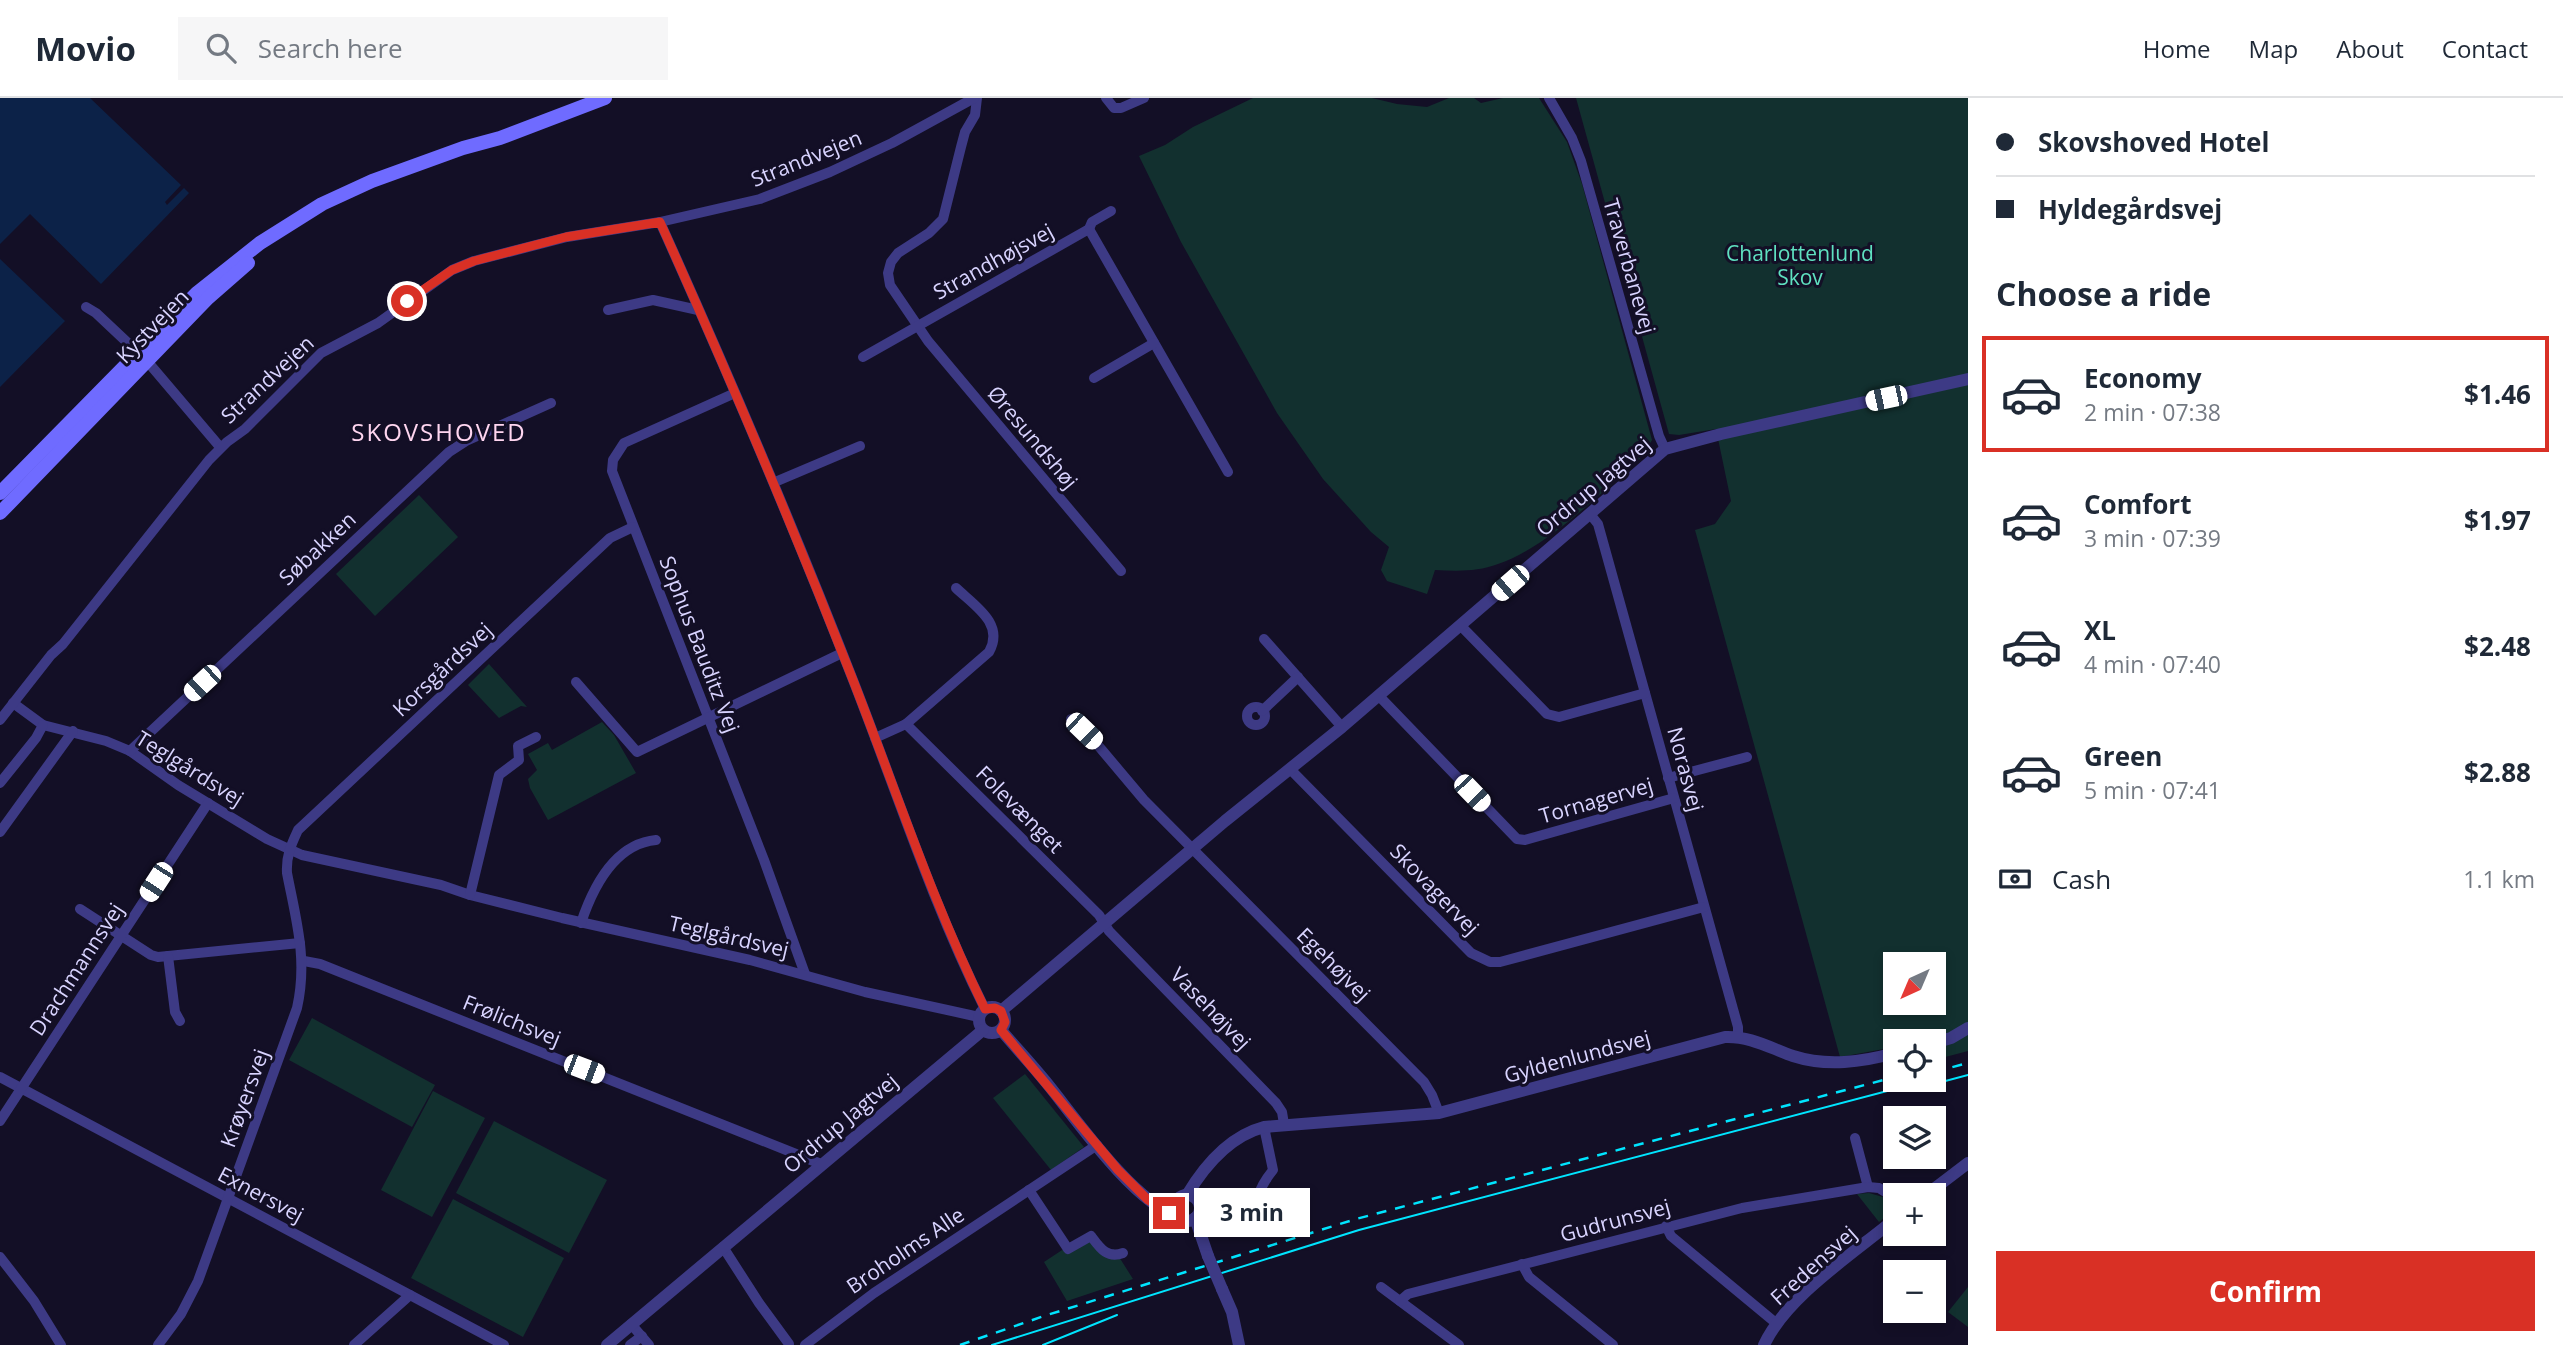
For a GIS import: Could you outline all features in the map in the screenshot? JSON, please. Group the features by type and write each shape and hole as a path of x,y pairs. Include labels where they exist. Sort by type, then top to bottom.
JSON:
{"main road":[{"name":"Kystvejen","path":"463,148 496,129 578,98"},
{"name":"Kystvejen","path":"0,513 197,293 251,249 322,204 408,166 500,138 605,98"},
{"name":"Kystvejen","path":"0,493 142,357"}],"street":[{"name":"Strandvejen","path":"0,720 80,624 191,480 220,447 245,429 321,353 378,323 452,270 474,261 566,237 660,222 760,199 830,172 892,143 976,98"},
{"name":"Øresundshøj","path":"976,98 975,115 965,132 943,219 929,233 898,253 891,262 888,273 890,285 916,326 1121,570"},
{"path":"1106,98 1114,108 1121,108 1144,98"},
{"name":"Traverbanevej","path":"1549,98 1572,138 1581,162 1651,410 1665,449"},
{"name":"Strandhøjsvej","path":"916,326 1089,229 1092,222 1111,211"},
{"path":"660,222 775,482 982,1019 992,1034 1001,1030 1005,1022 1001,1011 995,1008 982,1019"},
{"path":"1089,229 1228,472"},
{"path":"608,310 653,300 683,309 698,310"},
{"path":"86,307 96,313 142,357 220,447"},
{"path":"863,357 916,326"},
{"path":"1094,378 1154,343"},
{"name":"Ordrup Jagtvej","path":"1001,1011 1193,848 1342,727 1665,449 1968,379"},
{"name":"Sophus Bauditz Vej","path":"734,393 624,443 613,460 612,471 764,859 805,974"},
{"name":"Søbakken","path":"130,751 449,452 466,441 551,403"},
{"path":"775,482 860,446"},
{"name":"Norasvej","path":"1590,514 1598,524 1738,1027 1738,1037"},
{"name":"Korsgårdsvej","path":"288,850 298,830 610,538 634,527"},
{"path":"875,738 906,724 989,652 995,642 995,632 988,620 956,588"},
{"path":"1461,626 1552,716 1559,717 1645,693"},
{"path":"1264,639 1342,727"},
{"path":"576,682 637,752 842,653"},
{"path":"1262,710 1298,677"},
{"name":"Tornagervej","path":"1378,696 1517,839 1525,840 1674,798"},
{"name":"Teglgårdsvej","path":"13,703 43,725 73,731 130,751 208,803 288,850 441,885 581,923 805,974 865,992 982,1019"},
{"path":"1071,719 1096,743 1144,800 1193,848"},
{"name":"Folevænget","path":"906,724 1077,892 1104,923"},
{"path":"0,783 36,738 43,725"},
{"path":"0,832 73,731"},
{"path":"470,895 499,775 519,760 518,746 536,737"},
{"path":"1668,778 1747,757"},
{"name":"Skovagervej","path":"1290,769 1471,953 1480,959 1500,962 1704,907"},
{"name":"Drachmannsvej","path":"0,1121 208,803"},
{"path":"581,923 608,866 618,856 644,841 656,840"},
{"name":"Egehøjvej","path":"1193,848 1424,1082 1439,1113"},
{"name":"Krøyersvej","path":"158,1345 181,1314 198,1281 298,1008 304,961 286,873 288,850"},
{"path":"80,909 151,955 169,956 300,943"},
{"name":"Vasehøjvej","path":"1104,923 1276,1103 1282,1112 1284,1124"},
{"path":"169,956 175,1012 180,1021"},
{"name":"Frølichsvej","path":"304,961 320,964 821,1164"},
{"name":"Ordrup Jagtvej","path":"607,1345 821,1164 982,1019"},
{"path":"1946,1039 1968,1028"},
{"path":"1001,1030 1097,1145 1141,1191 1183,1214"},
{"name":"Gyldenlundsvej","path":"1192,1196 1204,1172 1226,1146 1238,1137 1264,1127 1416,1117 1439,1113 1725,1037 1738,1037 1794,1056 1827,1063 1883,1056"},
{"name":"Exnersvej","path":"0,1077 504,1345"},
{"path":"1262,1223 1257,1205 1261,1185 1273,1170 1264,1127"},
{"path":"1855,1138 1868,1187 1883,1190"},
{"name":"Broholms Alle","path":"805,1345 874,1293 1097,1145"},
{"path":"1942,1183 1968,1163"},
{"name":"Gudrunsvej","path":"1400,1301 1408,1294 1666,1226 1754,1205 1868,1187"},
{"path":"1030,1190 1068,1249 1091,1236 1105,1253 1115,1256 1123,1253"},
{"path":"1183,1214 1200,1208 1192,1196 1180,1197 1183,1214 1206,1250 1232,1312 1240,1345"},
{"path":"1666,1226 1671,1236 1777,1324"},
{"name":"Fredensvej","path":"1763,1345 1777,1324 1805,1293 1883,1229"},
{"path":"723,1247 789,1344"},
{"path":"0,1257 23,1286 60,1345"},
{"path":"1522,1264 1530,1276 1613,1345"},
{"path":"1381,1287 1459,1345"},
{"path":"354,1345 411,1295"},
{"path":"630,1345 645,1340 631,1324"}],"green space":[{"path":"1253,98 1372,98 1427,107 1449,98 1474,98 1481,103 1503,98 1539,98 1567,142 1582,184 1652,440 1644,455 1575,516 1517,556 1482,568 1435,570 1427,594 1387,581 1381,570 1389,547 1371,532 1323,479 1277,413 1181,242 1139,156"},
{"name":"Charlottenlund Skov","path":"1576,98 1968,98 1968,1051 1946,1057 1946,1029 1883,1029 1883,1049 1840,1057 1695,530 1715,524 1731,501 1716,429 1669,434"},
{"path":"419,495 458,537 375,616 336,574"},
{"path":"489,664 527,707 521,706 499,718 468,685"},
{"path":"602,722 614,735 636,773 548,820 530,788 528,779 537,770 528,754 548,743 552,750"},
{"path":"312,1018 435,1085 412,1127 289,1060"},
{"path":"1025,1074 1084,1147 1051,1170 993,1098"},
{"path":"433,1091 485,1118 432,1217 381,1190"},
{"path":"494,1121 607,1180 569,1253 456,1193"},
{"path":"1869,1193 1883,1197 1883,1219 1879,1222 1857,1194"},
{"path":"453,1199 564,1258 523,1337 411,1278"},
{"path":"1091,1231 1107,1253 1114,1249 1133,1279 1067,1301 1044,1262"},
{"path":"1968,1287 1968,1327 1948,1312"}],"water":[{"path":"0,98 90,98 181,185 165,202 167,205 184,188 189,193 101,284 30,214 0,244"},
{"path":"0,259 65,321 0,387"}],"tram line":[{"path":"1946,1081 1968,1075"},
{"path":"992,1345 1359,1230 1883,1092"},
{"path":"1043,1345 1117,1315"}],"railway":[{"path":"1946,1069 1968,1063"},
{"path":"960,1345 1044,1316 1356,1219 1883,1080"}],"district":[{"name":"SKOVSHOVED","path":"439,431"}],"route":[{"path":"407,301 452,270 474,261 566,237 660,222 775,482 943,919 985,1009 990,1007 1001,1011 1005,1022 1001,1030 1118,1170 1148,1200 1169,1213"}]}
